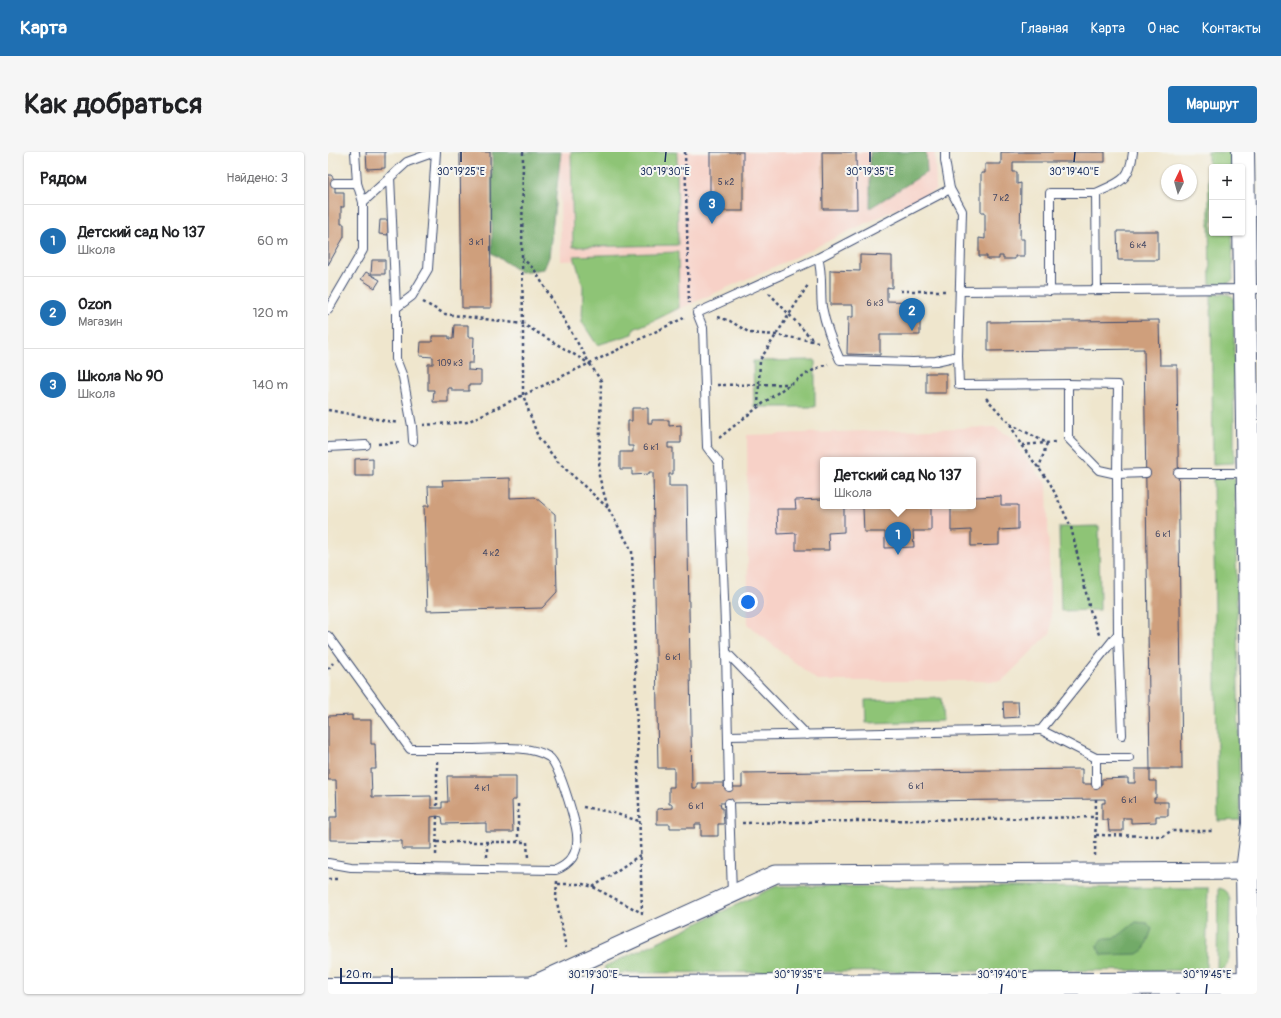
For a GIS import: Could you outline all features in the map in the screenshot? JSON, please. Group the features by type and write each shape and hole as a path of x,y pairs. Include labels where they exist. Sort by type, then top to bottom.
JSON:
{"main road":[{"path":"328,989 526,988 938,990 1252,987 1253,824 1251,289 1243,152"}],"street":[{"path":"526,988 776,874 1252,871"}],"lane":[{"path":"328,310 363,250 363,202 357,182 355,152"},
{"path":"363,202 407,162 435,152 428,269 412,296 396,308"},
{"path":"945,152 950,189 962,211 958,356 959,385 1118,385 1118,634 1122,735"},
{"path":"1050,291 1050,193 1096,193 1121,182 1131,166 1133,152"},
{"path":"390,177 396,308 396,359 403,377 412,426 413,440"},
{"path":"335,183 357,182"},
{"path":"729,787 719,463 707,447 703,328 695,313 760,284 819,262 950,189"},
{"path":"1096,193 1097,290"},
{"path":"819,262 822,307 840,360 913,362 936,361 958,356"},
{"path":"960,291 1251,289"},
{"path":"1068,384 1068,438 1099,470 1117,474 1146,474"},
{"path":"328,447 366,445"},
{"path":"1178,473 1252,473"},
{"path":"1041,730 1118,634"},
{"path":"328,636 410,749 518,748 537,752 550,758 558,770 570,806 576,829 577,847 571,860 565,867 556,870 351,867 328,863"},
{"path":"726,652 807,735"},
{"path":"728,736 1041,730 1096,758 1129,758"},
{"path":"1096,758 1096,784"},
{"path":"729,803 732,894"}],"path":[{"path":"523,152 523,395 538,437 558,462 608,508"},
{"path":"685,152 689,305 695,313"},
{"path":"522,258 534,269 601,381 600,476 608,508 632,551 642,912 593,886 583,884 557,884 556,897 566,948"},
{"path":"758,407 760,360 819,262"},
{"path":"760,284 814,340"},
{"path":"900,291 960,291"},
{"path":"412,296 445,314 523,324 590,364"},
{"path":"328,410 412,426 466,422 695,313 730,321 750,333 776,334 814,340 834,346"},
{"path":"707,447 790,384 815,368 840,360"},
{"path":"705,385 790,384"},
{"path":"974,384 1010,424 1021,445 1050,483 1071,527 1090,610 1105,650"},
{"path":"1010,424 1047,443"},
{"path":"1021,445 1054,443 1068,438"},
{"path":"366,445 413,440"},
{"path":"1038,468 1047,443"},
{"path":"328,669 333,663"},
{"path":"437,749 437,808"},
{"path":"1095,857 1096,799"},
{"path":"518,804 518,842"},
{"path":"570,806 610,812 639,820"},
{"path":"436,860 438,816"},
{"path":"730,823 1096,818"},
{"path":"1096,835 1163,836 1172,831 1214,831"},
{"path":"437,842 527,842 528,863"},
{"path":"487,842 487,861"},
{"path":"593,886 640,855"},
{"path":"328,879 344,879"}],"shaded area":[{"path":"559,152 935,152 936,190 778,265 657,319 627,259 561,261"},
{"path":"994,427 1015,439 1018,448 1047,484 1051,632 1002,681 818,681 748,625 747,435"}],"green space":[{"path":"492,152 561,152 549,257 544,269 520,272 492,253"},
{"path":"571,152 677,152 678,245 573,247"},
{"path":"870,152 926,152 927,172 870,208"},
{"path":"1208,152 1231,152 1231,164 1209,164 1209,218"},
{"path":"1209,236 1232,236 1233,280 1228,283 1210,284"},
{"path":"678,252 679,308 634,329 633,334 597,345 582,322 583,286 574,256"},
{"path":"1211,294 1226,294 1234,298 1234,463 1213,464"},
{"path":"815,360 815,407 754,407 753,361"},
{"path":"1213,478 1235,478 1240,820 1218,821"},
{"path":"1099,526 1100,610 1061,611 1059,527"},
{"path":"941,698 943,721 866,723 865,700"},
{"path":"777,886 1208,888 1206,970 607,973 604,967"},
{"path":"1218,888 1226,892 1230,900 1229,959 1222,969 1217,971"},
{"path":"1136,922 1147,923 1152,929 1144,950 1138,954 1102,955 1097,947 1101,940 1118,936"}],"building":[{"path":"366,152 385,152 385,168 367,169"},
{"path":"460,152 490,152 491,308 462,308"},
{"path":"710,152 743,152 743,211 710,211"},
{"path":"822,152 856,152 857,209 823,209"},
{"path":"1001,152 1105,152 1105,162 1013,162 1013,172 1017,172 1017,184 1021,183 1020,239 1024,239 1024,256 1015,256 1015,259 1003,259 1003,256 999,256 999,259 987,259 987,256 979,256 979,238 985,239 985,212 981,212 981,173 985,173 985,164 1001,164"},
{"path":"328,175 331,175 335,180 335,192 344,192 344,207 341,207 341,224 344,224 344,237 328,265"},
{"path":"380,220 388,220 388,235 379,234"},
{"path":"1117,231 1158,231 1158,260 1118,260"},
{"path":"860,255 892,256 892,288 887,287 887,301 920,302 920,335 880,335 880,355 847,354 848,317 853,317 853,305 830,305 830,270 860,271"},
{"path":"372,260 385,260 385,274 371,274"},
{"path":"366,272 380,280 375,288 361,279"},
{"path":"1159,320 1160,365 1177,365 1182,769 1150,769 1144,349 988,351 988,322"},
{"path":"454,325 468,325 468,337 474,337 473,363 468,363 468,370 481,371 481,385 469,385 469,391 452,391 452,388 448,388 448,402 433,402 434,390 428,390 428,364 433,364 433,357 420,356 421,342 432,342 432,336 449,336 449,339 453,339"},
{"path":"926,373 946,373 946,393 926,393"},
{"path":"632,408 648,408 648,423 652,423 652,420 669,420 669,426 681,425 681,443 668,443 668,448 673,448 673,474 669,474 669,486 687,486 692,788 697,788 697,783 723,783 723,787 742,787 742,773 1082,769 1082,784 1102,784 1102,779 1128,778 1128,783 1135,783 1135,769 1150,769 1150,781 1156,781 1156,798 1154,798 1154,802 1168,802 1168,816 1156,816 1156,822 1131,823 1131,818 1123,818 1123,831 1109,831 1108,820 1102,820 1102,803 1105,803 1105,799 720,803 721,808 723,808 724,824 718,824 718,836 701,836 701,824 695,824 695,828 670,828 670,824 657,824 657,809 672,808 672,804 669,804 669,787 674,787 674,768 658,768 653,472 649,472 649,474 632,475 632,469 620,469 620,452 633,452 633,446 628,446 628,421 632,421"},
{"path":"373,458 373,476 355,476 355,459"},
{"path":"510,478 510,498 535,497 555,514 557,592 542,608 427,611 424,506 429,506 428,486 443,486 442,480"},
{"path":"1001,496 1001,505 1018,505 1018,529 999,530 999,545 971,546 971,530 951,531 951,509 976,509 976,497"},
{"path":"820,499 820,509 844,509 844,532 828,533 829,550 796,550 796,533 778,534 777,509 796,509 795,500"},
{"path":"863,509 931,509 931,531 913,531 914,547 885,548 885,532 864,532"},
{"path":"1003,702 1018,702 1019,717 1004,718"},
{"path":"352,715 352,720 371,720 371,744 375,744 376,769 371,769 372,797 431,796 431,808 442,808 442,802 448,802 447,776 516,776 516,800 512,800 513,832 486,832 486,823 443,824 442,817 437,816 431,817 431,849 402,849 402,841 330,840 330,817 337,817 336,780 328,780 328,716"}],"place":[{"name":"Школа № 90","path":"712,224"},
{"name":"Ozon","path":"912,331"},
{"name":"Детский сад № 137","path":"898,555"}]}
